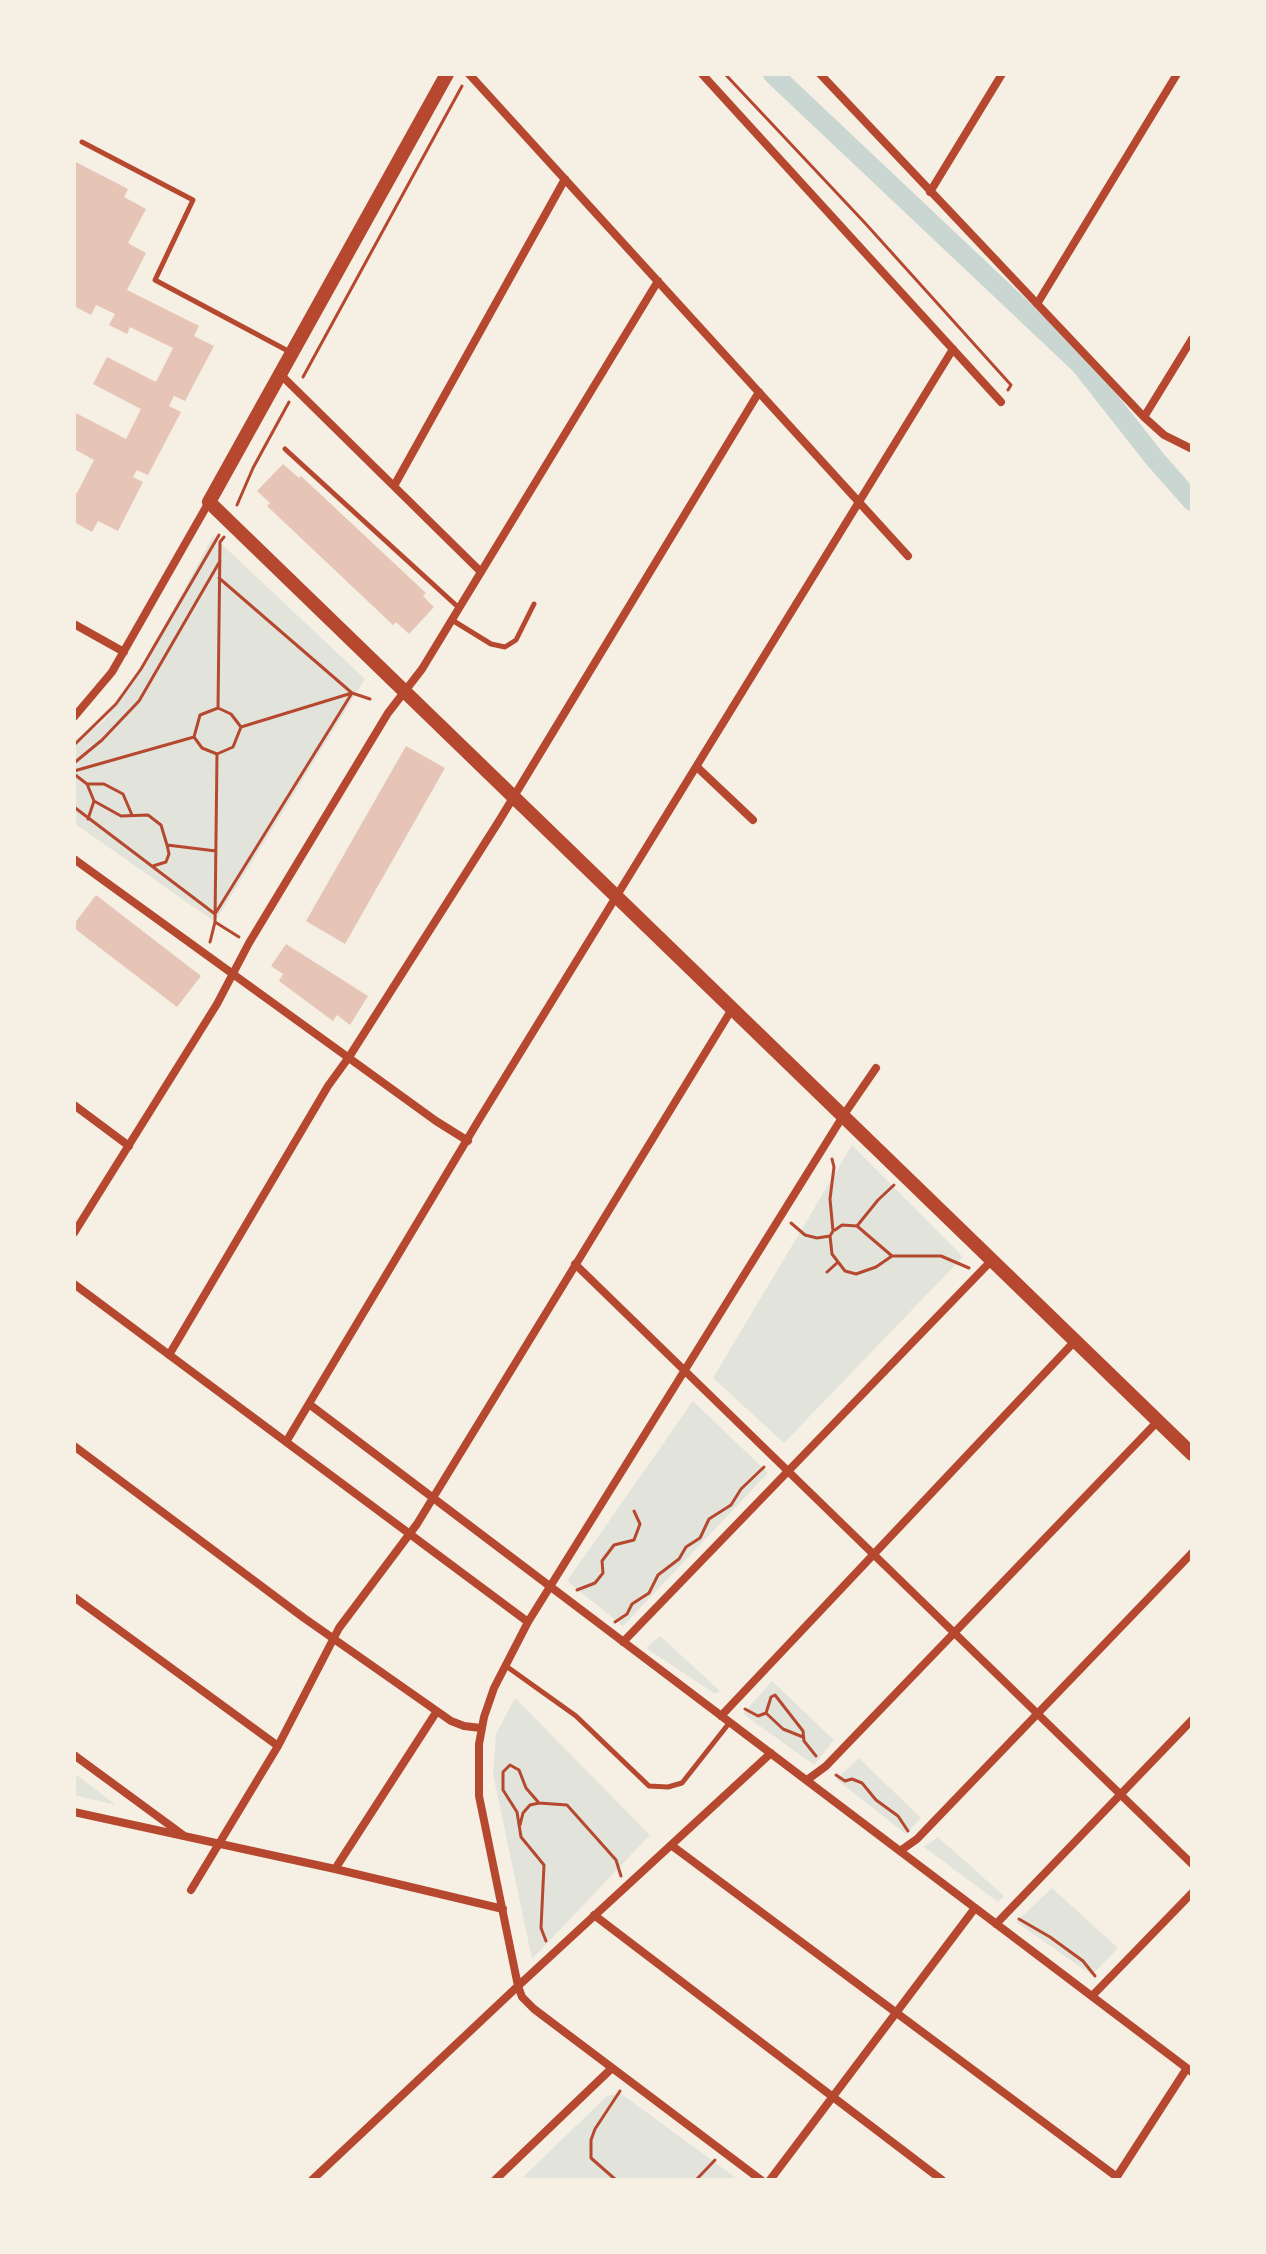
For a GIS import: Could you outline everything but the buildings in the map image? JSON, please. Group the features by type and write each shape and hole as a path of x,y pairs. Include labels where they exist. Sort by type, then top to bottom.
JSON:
{"street":[{"path":"74,717 99,690 124,652 447,74"},
{"path":"469,74 908,556"},
{"path":"702,74 1001,402"},
{"path":"930,192 1002,74"},
{"path":"1037,304 1177,74"},
{"path":"824,76 1144,417 1164,435 1192,449"},
{"path":"394,486 565,179"},
{"path":"74,1233 217,1004 249,943 388,713 452,620 658,281"},
{"path":"1144,417 1192,339"},
{"path":"286,1442 953,349"},
{"path":"280,374 481,572"},
{"path":"169,1355 328,1086 514,797 759,392"},
{"path":"209,502 1192,1454"},
{"path":"74,624 124,652"},
{"path":"698,768 753,820"},
{"path":"75,863 468,1141"},
{"path":"191,1890 278,1746 333,1639 433,1498 732,1009"},
{"path":"761,2180 522,1997 479,1796 481,1728 494,1688 528,1622 843,1116 876,1068"},
{"path":"74,1105 129,1146"},
{"path":"625,1642 992,1260"},
{"path":"575,1264 1192,1864"},
{"path":"74,1284 528,1622"},
{"path":"721,1716 1075,1341"},
{"path":"309,1404 1189,2070 1116,2178 671,1845"},
{"path":"807,1780 826,1766 1158,1421"},
{"path":"74,1446 333,1639 458,1724 481,1728"},
{"path":"900,1851 917,1839 1192,1553"},
{"path":"74,1597 278,1746"},
{"path":"335,1869 437,1711"},
{"path":"996,1924 1192,1720"},
{"path":"312,2180 771,1753"},
{"path":"74,1755 185,1837"},
{"path":"74,1812 503,1909"},
{"path":"1092,1996 1192,1893"},
{"path":"770,2180 975,1908"},
{"path":"594,1915 942,2180"},
{"path":"495,2180 612,2068"}],"lane":[{"path":"82,142 193,200 155,280 291,353"},
{"path":"285,449 459,608"},
{"path":"452,620 491,644 505,647 516,640 534,604"},
{"path":"506,1666 576,1716 649,1786 668,1787 682,1783 730,1722"}],"path":[{"path":"218,708 220,542 253,468 469,74"},
{"path":"725,74 1011,385 1001,402"},
{"path":"74,745 116,704 141,669 230,522"},
{"path":"74,763 102,740 139,701 220,561"},
{"path":"219,578 352,693 370,699"},
{"path":"241,727 352,693"},
{"path":"215,914 352,693"},
{"path":"194,737 200,715 218,708 231,714 241,727"},
{"path":"194,737 202,748 217,754 233,747 241,727"},
{"path":"74,772 194,737"},
{"path":"206,955 215,922 217,754"},
{"path":"74,772 87,784 94,801 121,816 148,815 161,825 169,854 166,862 153,866"},
{"path":"87,784 104,784 123,794 132,815"},
{"path":"88,819 94,801"},
{"path":"74,807 215,914"},
{"path":"167,845 216,851"},
{"path":"215,922 249,943"},
{"path":"826,1144 834,1167 830,1199 833,1231"},
{"path":"857,1226 878,1200 905,1176"},
{"path":"782,1215 805,1235 817,1238 830,1236"},
{"path":"892,1256 857,1226 842,1225 830,1236 832,1254 837,1263 845,1271 856,1274 876,1267 892,1256 941,1256 965,1264 977,1275"},
{"path":"827,1272 837,1263"},
{"path":"625,1642 610,1622 627,1614 632,1604 649,1593 658,1575 679,1559 686,1547 700,1538 709,1519 731,1505 741,1489 774,1456"},
{"path":"575,1595 578,1588 595,1583 603,1573 602,1561 614,1545 634,1540 640,1524 634,1511"},
{"path":"766,1713 771,1697 775,1695 803,1731 804,1741 826,1766 845,1781 852,1779 862,1783 876,1800 898,1816 904,1828 917,1839"},
{"path":"735,1700 758,1716 766,1713"},
{"path":"766,1713 783,1729 803,1737"},
{"path":"539,1803 526,1788 519,1770 510,1765 503,1772 503,1790 517,1812 521,1837 544,1865 541,1928 551,1955"},
{"path":"520,1828 523,1813 530,1805 567,1805 616,1860 625,1887"},
{"path":"1008,1910 1083,1961 1103,1985"},
{"path":"616,2180 591,2158 591,2140 620,2093 625,2078"},
{"path":"696,2180 722,2151"}],"shaded area":[{"path":"213,536 365,679 215,922 74,823 74,741 103,722 134,682"},
{"path":"852,1145 963,1257 784,1443 713,1378"},
{"path":"693,1401 768,1473 623,1626 567,1581"},
{"path":"660,1636 720,1691 715,1694 646,1648"},
{"path":"772,1681 834,1740 814,1765 743,1714"},
{"path":"515,1698 650,1835 532,1959 493,1774 496,1734"},
{"path":"859,1758 921,1818 906,1834 836,1779"},
{"path":"74,1773 116,1805 74,1795"},
{"path":"938,1837 1004,1896 998,1902 924,1847"},
{"path":"1052,1888 1118,1948 1092,1975 1016,1922"},
{"path":"620,2093 739,2180 520,2180 607,2096"}],"waterway":[{"path":"773,74 1081,365 1192,501"}]}
